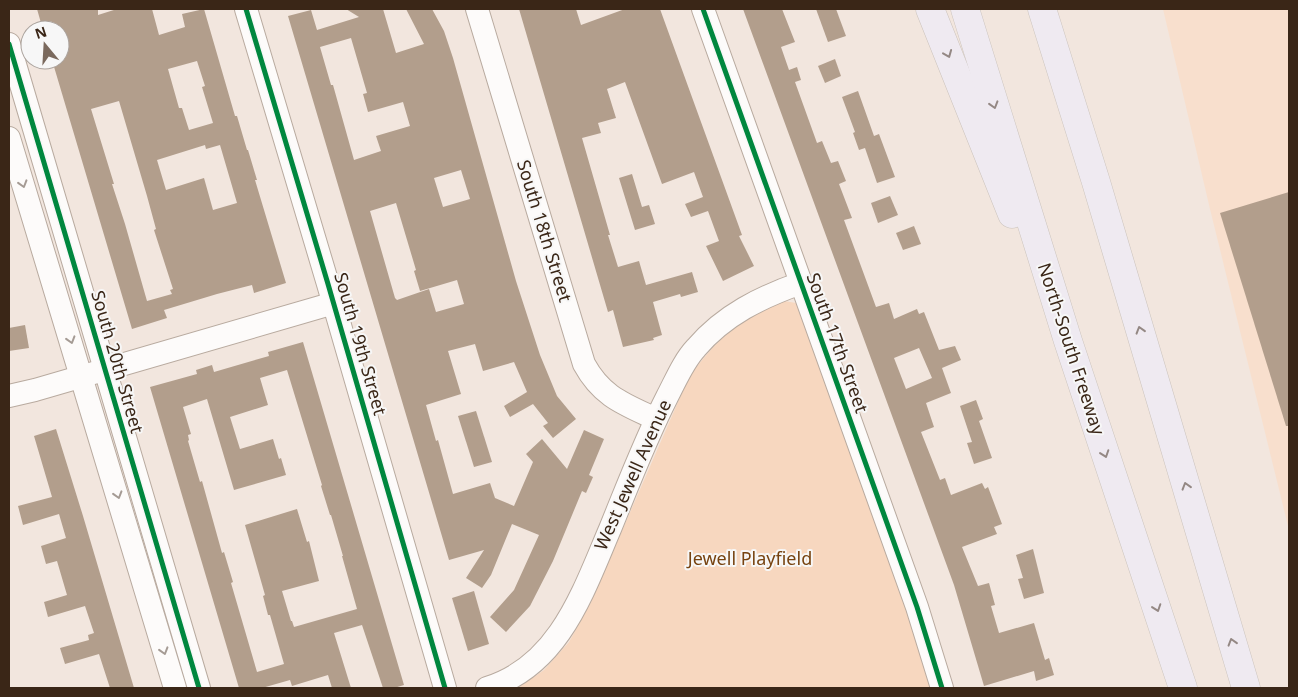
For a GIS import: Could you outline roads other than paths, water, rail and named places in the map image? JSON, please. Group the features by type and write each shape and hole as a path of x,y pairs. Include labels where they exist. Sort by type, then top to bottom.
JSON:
{"highway":[{"path":"930,9 997,179 1068,341"},
{"name":"North-South Freeway","path":"964,9 1068,341 1183,688"},
{"path":"1042,9 1096,182 1246,688"},
{"path":"1060,9 1096,182"}],"street":[{"name":"South 19th Street","path":"246,9 334,303 445,688"},
{"name":"South 18th Street","path":"477,9 584,364 592,378 611,397 656,419"},
{"name":"South 17th Street","path":"703,9 917,607 942,688"},
{"name":"South 20th Street","path":"9,44 199,688"},
{"name":"South 20th Street","path":"9,138 175,688"},
{"name":"West Jewell Avenue","path":"487,688 512,677 535,661 552,643 571,617 656,419 683,365 696,348 716,326 737,312 758,300 801,282"},
{"path":"9,396 334,303"}],"park label":[{"name":"Jewell Playfield","path":"750,559"}]}
